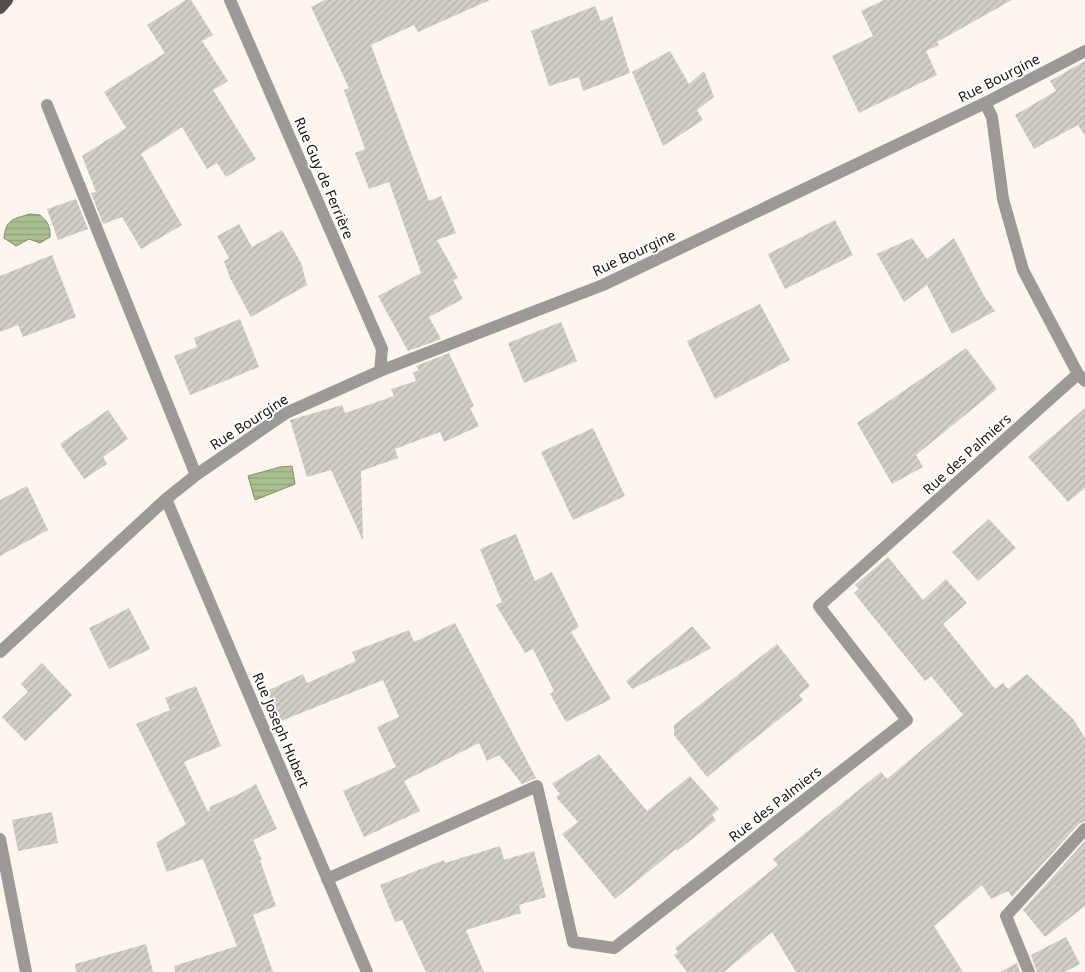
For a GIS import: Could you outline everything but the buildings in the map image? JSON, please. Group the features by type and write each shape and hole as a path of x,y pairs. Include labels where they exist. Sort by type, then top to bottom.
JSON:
{"main road":[{"path":"0,8 7,0"}],"street":[{"name":"Rue Guy de Ferrière","path":"230,0 382,349 380,371"},
{"name":"Rue Bourgine","path":"0,652 166,499 196,475 286,413 380,371 603,285 985,103 1085,51"},
{"path":"985,103 992,117 1003,199 1023,270 1082,377"},
{"path":"47,106 196,475"},
{"name":"Rue des Palmiers","path":"328,879 537,786 573,942 614,948 906,720 820,606 1082,377"},
{"name":"Rue Joseph Hubert","path":"166,499 328,879 365,971"},
{"path":"1030,972 1006,916 1085,829"},
{"path":"0,839 26,972"}],"shaded area":[{"path":"30,214 40,215 45,220 49,227 50,237 40,243 29,239 16,246 4,238 11,221"},
{"path":"292,466 295,484 255,500 248,476 280,467"}]}
